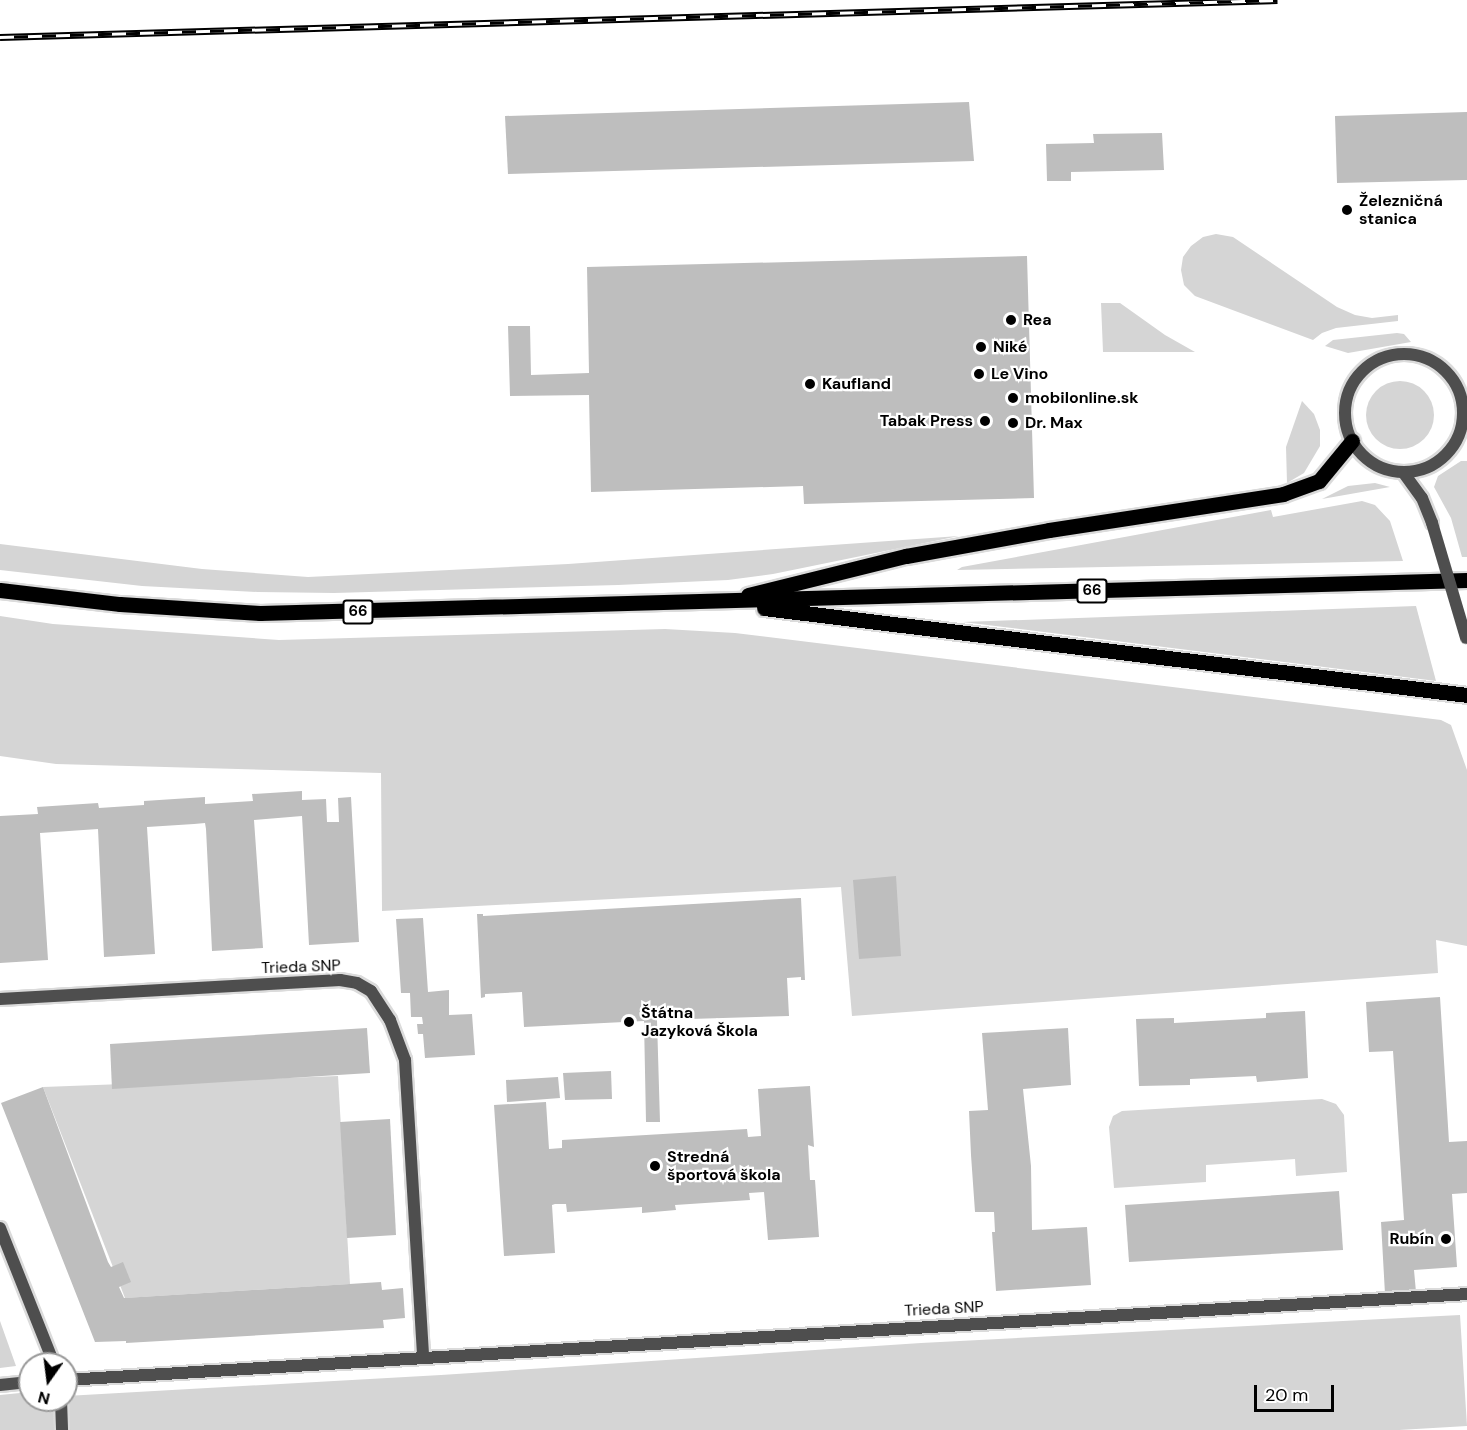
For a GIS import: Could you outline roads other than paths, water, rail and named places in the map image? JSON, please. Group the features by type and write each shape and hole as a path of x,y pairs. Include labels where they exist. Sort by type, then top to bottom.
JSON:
{"main road":[{"path":"717,602 906,556 1049,530 1283,494 1319,481 1352,441"},
{"name":"66","path":"0,590 120,604 260,613 1467,580"},
{"path":"717,602 1467,695"}],"street":[{"path":"1400,354 1422,357 1449,374 1462,401 1464,431 1439,461 1422,469 1403,472 1379,466 1359,451 1352,441 1345,411 1353,384 1370,365 1400,354"},
{"path":"1403,472 1422,498 1432,523 1466,641"},
{"name":"Trieda SNP","path":"0,999 340,980 357,983 371,992 390,1020 405,1060 423,1357"},
{"path":"0,1228 49,1352"},
{"name":"Trieda SNP","path":"78,1379 1467,1294"},
{"path":"0,1384 18,1383"},
{"path":"61,1412 62,1430"}],"railway":[{"path":"0,37 1277,0"}],"place":[{"name":"Železničná stanica","path":"1347,210"},
{"name":"Rea","path":"1011,320"},
{"name":"Niké","path":"981,347"},
{"name":"Le Vino","path":"979,374"},
{"name":"Kaufland","path":"810,384"},
{"name":"mobilonline.sk","path":"1013,398"},
{"name":"Tabak Press","path":"985,421"},
{"name":"Dr. Max","path":"1013,423"},
{"name":"Štátna Jazyková Škola","path":"629,1022"},
{"name":"Stredná športová škola","path":"655,1166"},
{"name":"Rubín","path":"1446,1239"}]}
